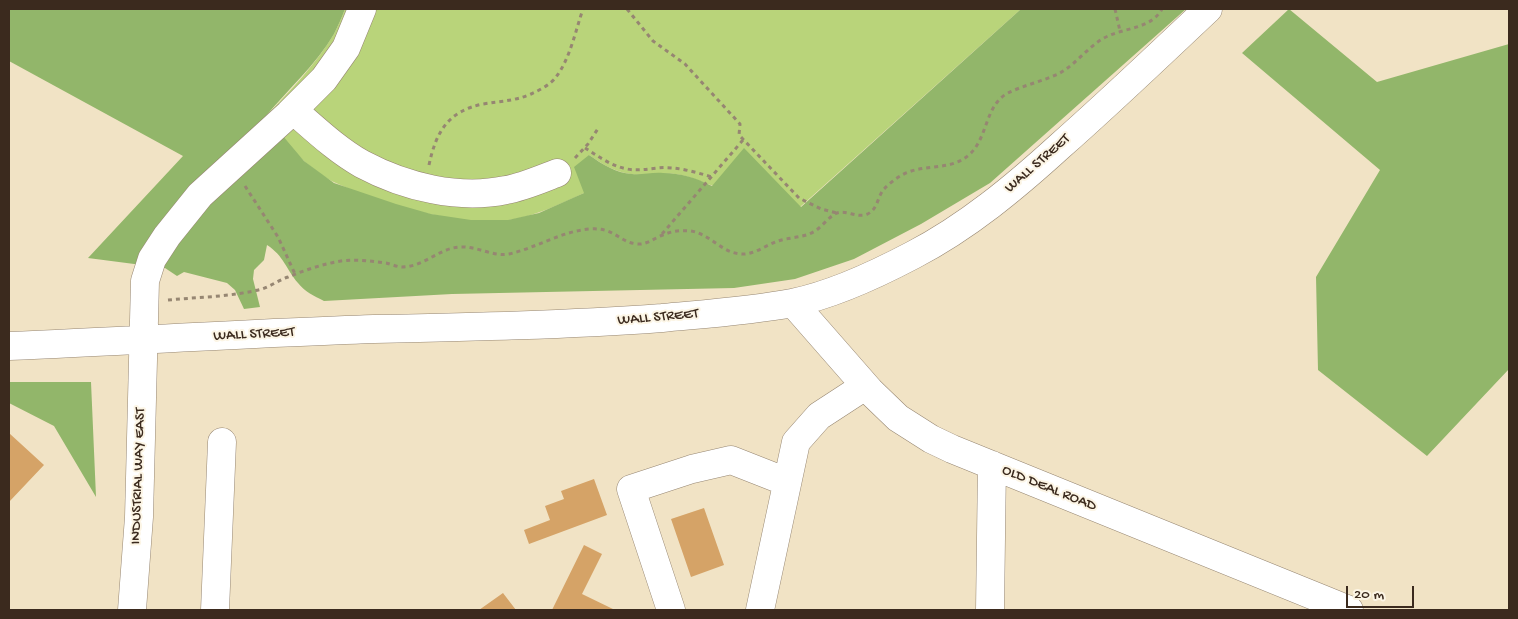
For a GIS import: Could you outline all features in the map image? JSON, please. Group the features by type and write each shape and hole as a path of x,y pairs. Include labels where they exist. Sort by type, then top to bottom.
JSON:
{"street":[{"name":"INDUSTRIAL WAY EAST","path":"132,610 139,517 145,281 152,259 167,236 200,195 324,79 346,48 362,9"},
{"name":"WALL STREET","path":"9,346 143,341 316,331 599,323 699,315 793,303 839,289 884,270 922,250 987,207 1020,181 1114,98 1208,9"},
{"path":"293,110 335,146 362,164 401,181 435,190 472,194 507,190 557,173"},
{"name":"OLD DEAL ROAD","path":"793,303 865,386 898,418 931,439 1349,610"},
{"path":"760,610 796,442 820,416 865,386"},
{"path":"215,610 222,442"},
{"path":"671,610 631,489 692,469 731,460 787,482"},
{"path":"990,610 992,465"}],"path":[{"path":"423,187 432,150 448,120 462,110 482,104 517,100 540,90 556,77 568,54 583,9"},
{"path":"627,9 653,40 685,64 740,124 739,135 799,198 821,209 857,215 865,215 872,211 886,187 901,175 918,168 939,167 955,163 968,156 978,146 992,109 998,100 1007,93 1061,72 1104,38 1151,22 1162,9"},
{"path":"1114,9 1120,31"},
{"path":"557,173 585,148 599,126"},
{"path":"661,236 744,140"},
{"path":"585,148 606,162 625,169 644,170 659,167 697,172 712,177"},
{"path":"232,166 278,237 295,274"},
{"path":"164,300 211,298 265,288 295,274 340,261 363,259 402,267 416,265 449,248 462,247 477,248 496,255 510,254 586,229 602,228 627,241 638,244 649,242 675,231 692,232 709,238 722,248 735,254 745,255 779,240 815,231 837,213"}],"green space":[{"path":"9,9 345,9 334,34 319,56 266,116 304,161 334,183 431,214 471,220 508,220 539,213 584,193 574,167 589,155 604,165 620,172 676,174 694,178 712,186 744,148 801,207 1021,9 1186,9 990,183 921,224 854,259 795,279 734,288 452,294 324,301 300,286 281,258 267,245 264,260 254,270 253,279 260,307 244,309 235,290 227,283 184,272 177,276 165,268 88,258 183,156 9,61"},
{"path":"345,9 1021,9 800,207 710,185 681,175 668,173 625,173 609,167 589,155 584,193 529,216 490,222 445,217 421,212 354,191 332,181 305,162 266,116 311,67 334,34"},
{"path":"1289,9 1377,82 1509,44 1509,369 1427,456 1318,370 1316,277 1380,170 1242,53"},
{"path":"9,382 91,382 96,497 54,426 9,403"}],"building":[{"path":"9,433 44,465 9,502"},
{"path":"594,479 607,515 529,544 524,530 550,520 545,506 564,499 561,491"},
{"path":"704,508 724,565 691,577 671,519"},
{"path":"584,545 602,554 582,594 615,610 552,610"},
{"path":"503,593 516,610 479,610"}]}
